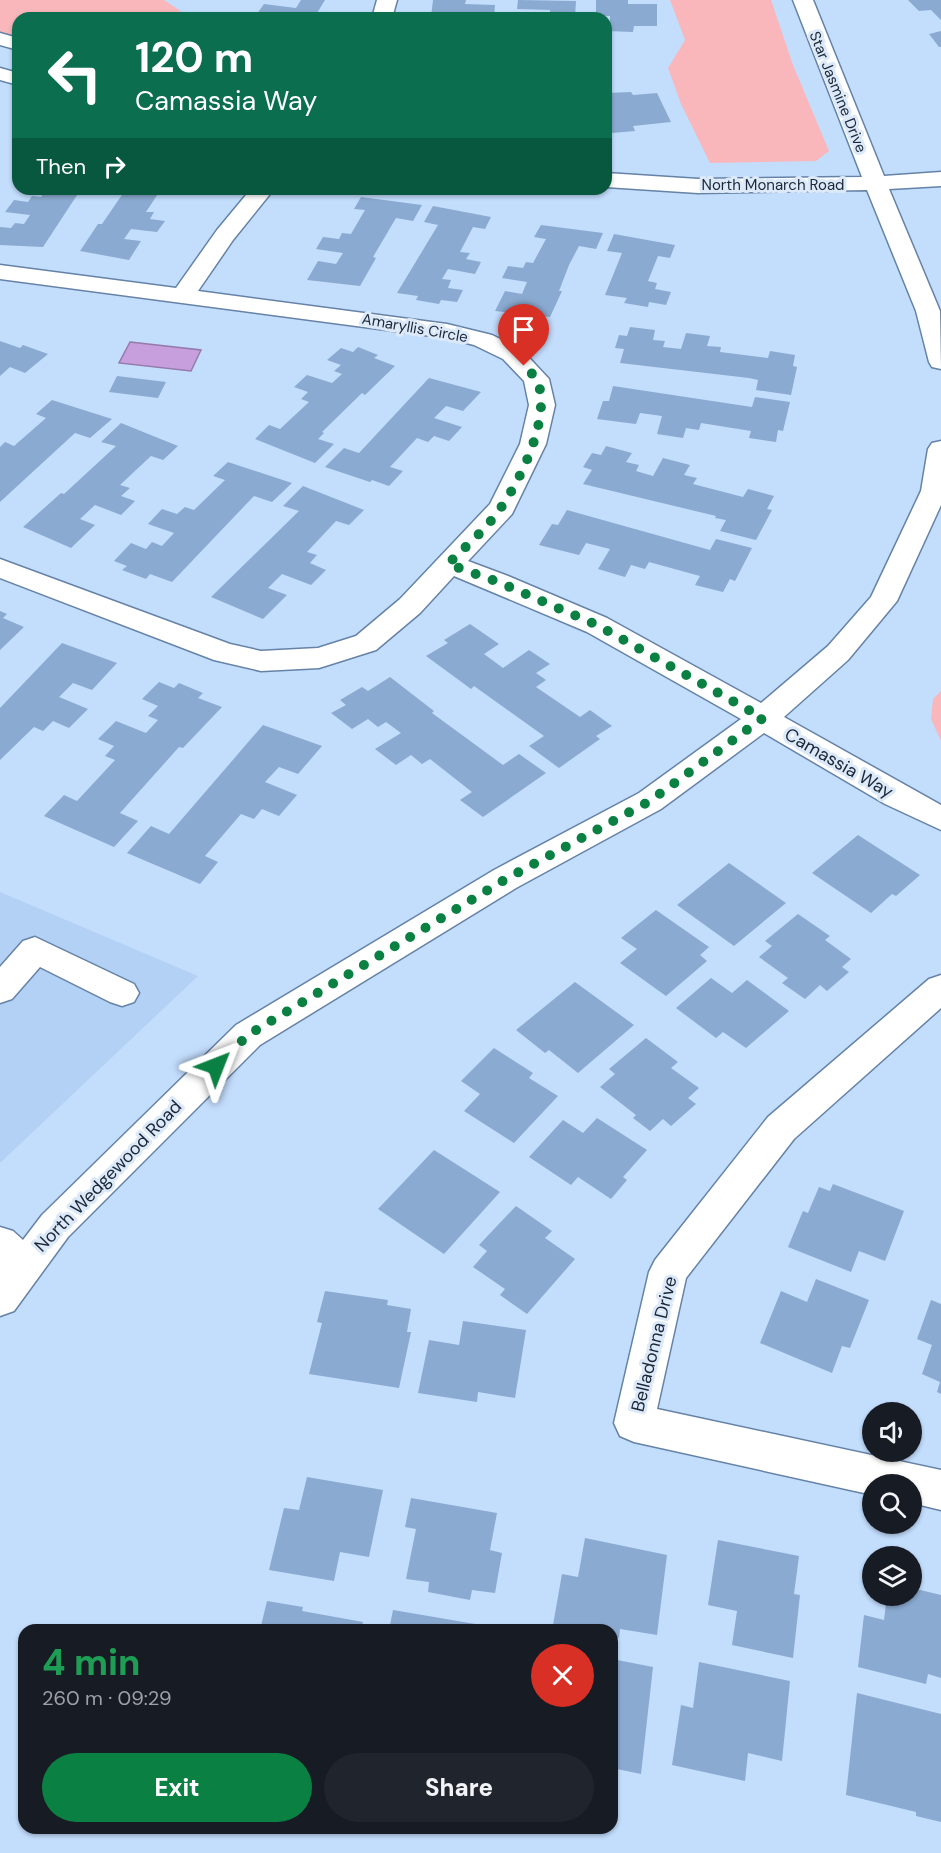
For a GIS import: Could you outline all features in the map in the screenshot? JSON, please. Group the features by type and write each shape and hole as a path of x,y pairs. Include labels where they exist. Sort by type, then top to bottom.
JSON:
{"street":[{"name":"Star Jasmine Drive","path":"803,0 875,184"},
{"name":"North Monarch Road","path":"612,180 698,186 875,184 941,179"},
{"path":"875,184 928,311 941,362"},
{"path":"183,295 225,235 259,195"},
{"name":"Amaryllis Circle","path":"0,272 447,331 483,340 512,354 536,379 542,405 533,444 502,507 410,606 366,644 319,658 261,661 224,653 0,568"},
{"name":"North Wedgewood Road","path":"0,1299 12,1254 55,1226 248,1035 506,879 650,801 763,718 838,653 883,600 934,491 941,450"},
{"name":"Camassia Way","path":"448,564 498,582 597,625 896,796 941,819"},
{"path":"0,990 35,950 122,993"},
{"name":"Belladonna Drive","path":"941,988 781,1128 668,1272 634,1423 941,1490"}],"shaded area":[{"path":"0,0 164,0 182,12 12,12 12,42 0,39"},
{"path":"670,0 771,0 793,65 829,151 816,161 710,163 681,104 668,68 685,40"},
{"path":"130,342 201,350 191,371 119,363"},
{"path":"941,691 941,741 931,719 933,699"},
{"path":"0,892 198,976 0,1163"}],"building":[{"path":"301,0 325,0 318,12 258,12 264,4 296,8"},
{"path":"433,0 466,0 465,4 495,5 494,12 432,12"},
{"path":"518,0 576,1 575,12 517,9"},
{"path":"596,0 628,0 628,4 657,4 657,26 634,26 633,32 612,31 612,12 596,12"},
{"path":"908,0 941,0 941,20 931,10 919,11"},
{"path":"941,31 941,47 939,47 929,34"},
{"path":"631,92 633,95 657,93 671,122 633,126 635,131 612,133 612,93"},
{"path":"42,195 77,195 43,247 0,245 0,227 11,228 15,223 24,224 30,215 5,212 14,200 28,202 32,196 41,197"},
{"path":"122,195 157,195 146,212 154,212 150,219 165,221 157,232 131,229 124,239 141,241 129,260 80,251 98,224 102,224"},
{"path":"361,197 422,205 413,221 396,218 373,257 376,258 360,286 307,280 318,261 336,264 343,253 316,249 323,237 339,239 342,233 351,234 365,210 354,209"},
{"path":"433,206 491,217 485,229 473,227 460,252 470,253 466,259 481,262 475,274 448,269 442,279 451,280 448,288 463,290 457,302 441,300 439,304 416,300 418,296 397,293 438,225 424,222"},
{"path":"541,225 603,233 596,249 579,246 569,265 559,291 562,291 550,317 495,311 505,291 522,294 527,282 502,278 508,266 523,268 526,262 533,263 546,239 534,237"},
{"path":"614,234 675,245 670,258 658,256 648,281 657,283 655,289 671,292 666,305 649,302 648,307 624,303 627,298 605,295 622,253 607,251"},
{"path":"630,327 655,330 653,340 665,341 663,347 681,349 686,333 710,336 707,346 721,347 720,352 768,358 770,351 795,355 793,366 797,367 791,395 756,390 758,380 749,378 620,363 624,349 615,348 619,335 627,336"},
{"path":"0,341 20,348 23,345 48,354 25,373 10,367 0,376"},
{"path":"358,347 378,355 374,358 395,366 365,395 362,393 322,432 324,433 318,439 334,444 315,463 255,439 269,425 280,429 309,402 301,399 308,392 294,387 307,375 332,383 342,374 334,371 341,365 327,360 341,348 353,352"},
{"path":"117,376 166,382 158,398 109,392"},
{"path":"429,378 481,392 463,411 446,406 434,418 462,427 449,441 434,436 428,442 417,438 390,467 403,471 389,486 325,467 344,448 359,453"},
{"path":"613,386 752,407 755,397 790,402 783,431 778,430 776,442 749,438 751,431 701,423 699,430 686,428 683,438 657,434 662,416 640,413 636,424 597,419 603,401 609,401"},
{"path":"52,400 112,419 90,438 75,433 0,502 0,447 5,442 14,446 46,418 36,414"},
{"path":"121,423 178,446 163,460 151,456 120,485 130,488 121,496 135,501 121,515 95,505 80,519 95,525 71,548 23,527 61,493 64,494 116,446 101,442"},
{"path":"606,446 632,453 626,462 639,465 636,471 653,476 663,458 690,465 684,475 697,478 693,484 743,497 748,489 774,496 767,509 772,510 756,540 720,531 726,520 715,518 716,516 583,484 592,470 583,467 592,453 601,455"},
{"path":"228,462 292,483 272,502 254,496 172,582 150,574 146,579 122,570 127,566 114,561 131,543 146,549 152,542 162,546 174,533 148,524 162,509 177,514 185,507 194,510 225,480 213,476"},
{"path":"303,486 364,510 349,525 336,521 307,552 317,555 310,563 326,570 311,585 282,574 268,588 287,595 263,619 211,597 299,511 283,506"},
{"path":"567,510 710,550 716,539 752,548 735,581 730,579 723,592 695,585 700,576 649,562 645,569 631,565 625,577 598,569 610,549 586,543 579,555 539,545 552,524 558,525"},
{"path":"0,611 7,614 3,618 24,627 0,650"},
{"path":"470,624 499,644 484,654 503,668 529,650 550,664 536,673 546,680 536,687 580,717 590,710 612,726 596,736 600,739 559,768 529,746 544,736 474,686 471,689 426,656 448,643 444,640"},
{"path":"62,643 117,663 92,690 73,683 59,697 88,709 69,728 53,721 43,731 34,727 0,760 0,708"},
{"path":"390,677 434,711 432,713 503,765 519,754 546,773 483,817 460,800 472,792 430,759 422,764 411,755 396,765 375,749 401,733 386,722 378,727 368,719 352,729 331,713 346,705 340,700 362,687 368,691"},
{"path":"159,682 174,688 179,683 203,693 198,698 222,707 183,748 179,747 120,813 138,821 114,847 44,816 64,795 77,801 115,760 105,756 114,746 98,739 116,721 146,733 158,720 148,716 158,706 142,699"},
{"path":"263,725 322,746 298,774 279,767 265,782 297,795 279,816 262,809 254,819 241,814 205,856 218,862 200,884 127,853 151,826 169,834"},
{"path":"858,835 920,875 896,896 892,894 871,913 812,873"},
{"path":"729,863 786,903 734,946 677,905"},
{"path":"656,910 709,947 700,955 707,961 666,996 620,963 637,949 621,938"},
{"path":"798,914 830,936 825,940 851,959 842,967 849,972 827,991 820,985 805,999 782,983 788,978 759,957 772,946 765,941"},
{"path":"711,978 732,993 747,980 789,1011 746,1048 723,1032 716,1038 676,1008"},
{"path":"575,982 634,1025 578,1073 549,1050 545,1053 516,1030"},
{"path":"646,1038 678,1062 671,1068 699,1088 688,1098 696,1104 671,1126 663,1119 650,1131 633,1118 636,1115 600,1087 615,1074 609,1069"},
{"path":"494,1048 533,1073 529,1078 558,1096 514,1143 464,1111 480,1094 461,1081"},
{"path":"597,1118 647,1150 623,1177 627,1180 611,1199 578,1177 571,1185 529,1157 563,1120 583,1133"},
{"path":"434,1150 500,1192 444,1254 378,1209"},
{"path":"833,1184 904,1211 885,1261 859,1251 851,1272 788,1247 803,1211 808,1213 819,1187 830,1191"},
{"path":"516,1206 552,1231 545,1238 575,1259 527,1314 500,1295 505,1289 473,1267 487,1251 479,1245"},
{"path":"816,1279 869,1300 850,1348 842,1346 832,1373 760,1343 781,1291 807,1302"},
{"path":"325,1291 388,1300 387,1305 411,1309 407,1332 411,1332 399,1388 309,1374 322,1323 317,1322"},
{"path":"931,1300 941,1304 941,1394 937,1392 940,1382 922,1374 932,1345 917,1339"},
{"path":"463,1321 526,1330 515,1398 478,1392 477,1402 418,1393 429,1340 459,1345"},
{"path":"307,1477 383,1490 369,1557 340,1552 334,1581 269,1570 284,1508 299,1510"},
{"path":"411,1498 497,1513 490,1550 502,1553 495,1593 472,1590 470,1600 428,1592 429,1582 406,1579 416,1529 405,1527"},
{"path":"585,1538 667,1555 657,1635 620,1629 619,1638 618,1624 553,1624 562,1574 578,1577"},
{"path":"718,1540 799,1556 794,1594 800,1595 793,1658 732,1645 737,1611 708,1605"},
{"path":"922,1590 941,1595 941,1678 928,1674 926,1684 858,1667 864,1615 884,1620 886,1606 922,1606"},
{"path":"267,1601 303,1607 302,1611 363,1622 362,1624 261,1624"},
{"path":"393,1610 475,1624 390,1624"},
{"path":"618,1660 653,1667 641,1774 618,1769"},
{"path":"699,1662 790,1681 782,1761 748,1753 745,1781 672,1765 681,1705 693,1708"},
{"path":"857,1693 941,1714 941,1822 916,1816 916,1812 846,1795"}],"route":[{"path":"216,1066 248,1035 506,879 650,801 763,718 597,625 498,582 448,564 502,507 533,444 542,405 536,379 524,366"}]}
